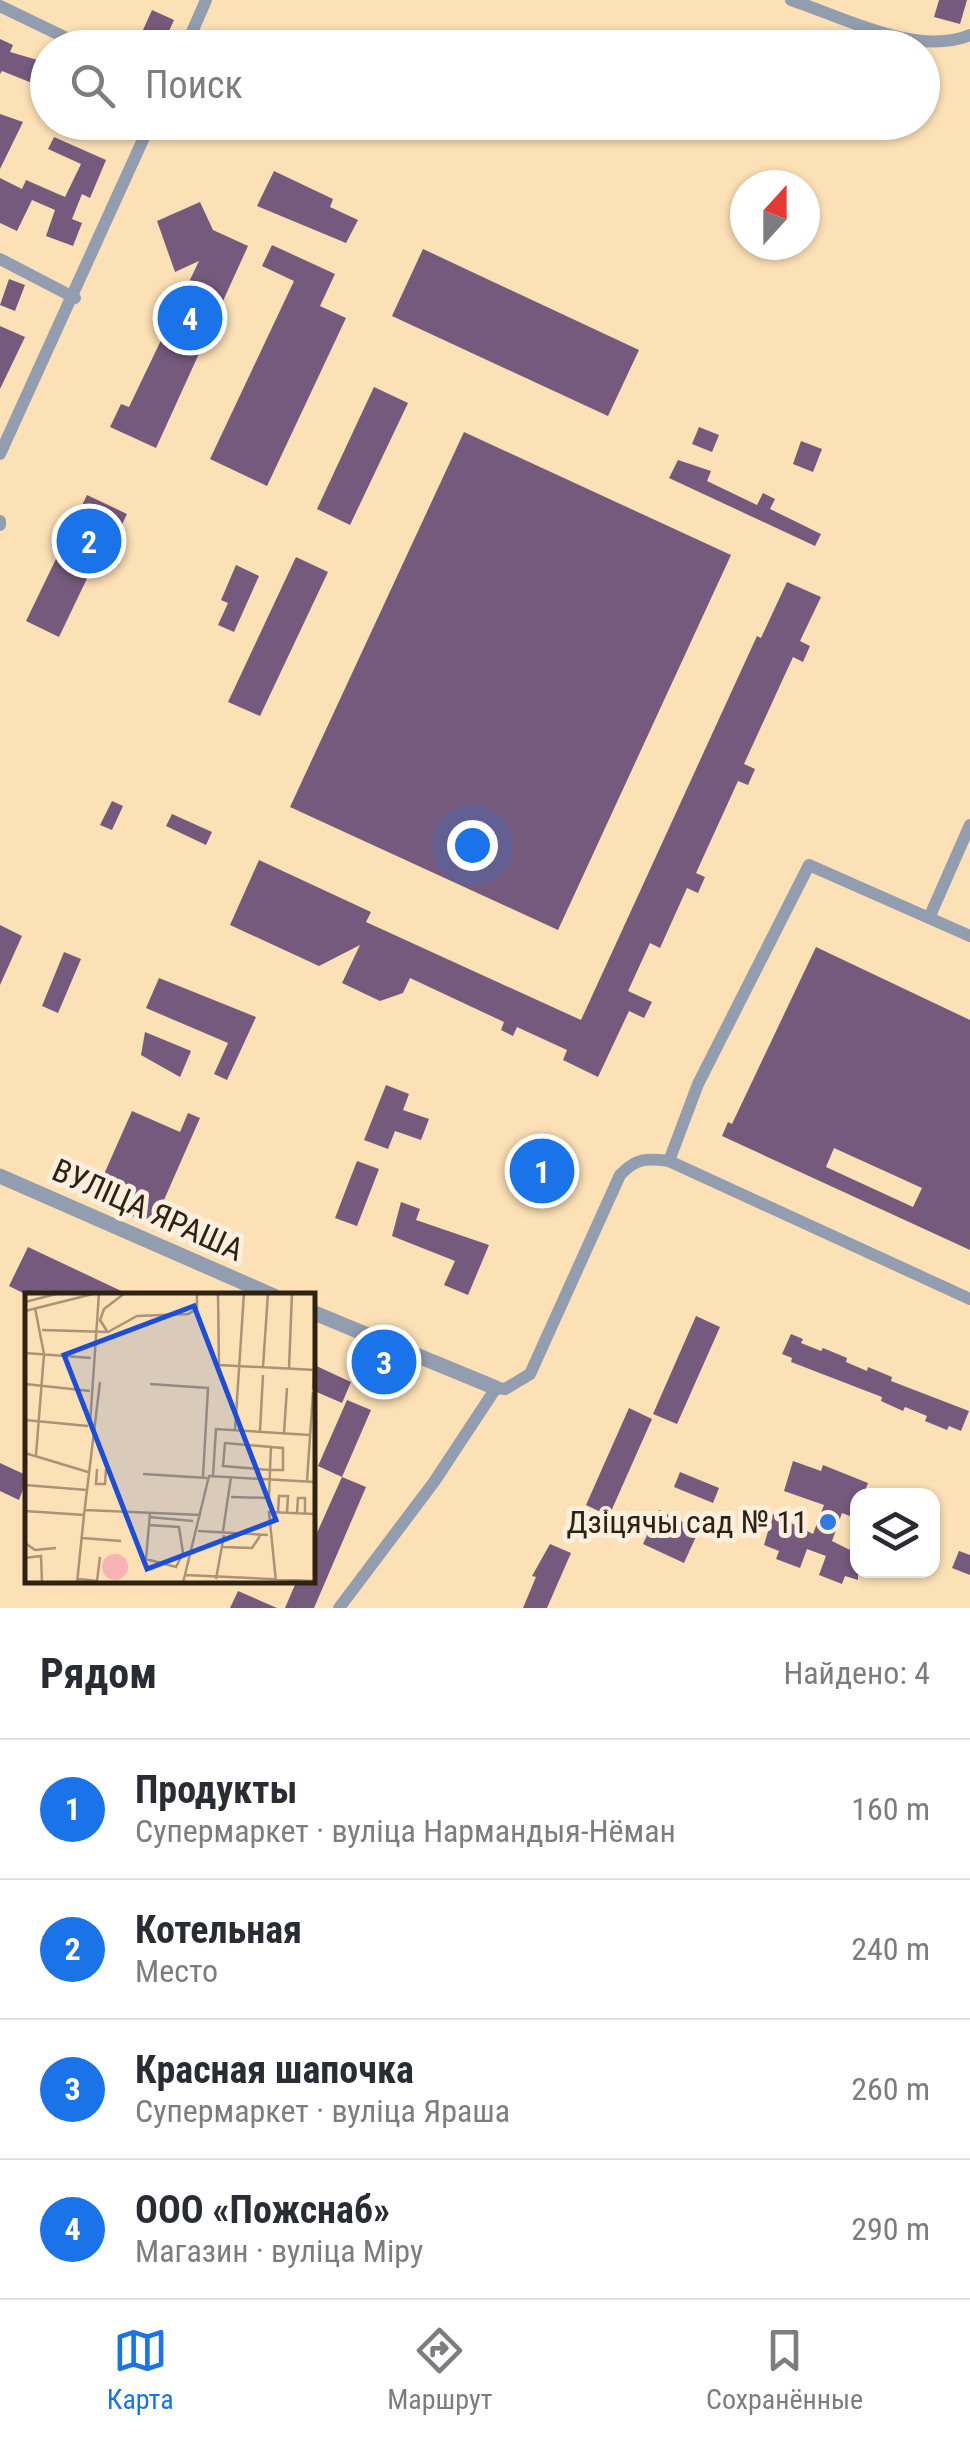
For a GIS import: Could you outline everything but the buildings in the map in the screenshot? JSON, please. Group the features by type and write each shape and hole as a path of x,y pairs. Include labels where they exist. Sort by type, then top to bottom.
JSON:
{"street":[{"path":"193,30 206,0"},
{"path":"791,0 884,30"},
{"path":"0,6 50,30"},
{"path":"940,41 953,42 970,35"},
{"path":"0,454 75,298 144,140"},
{"path":"0,259 75,298"},
{"path":"930,918 970,825"},
{"path":"669,1161 698,1084 809,865 970,936"},
{"path":"315,1313 505,1389 530,1374 539,1360 620,1175 645,1157 669,1161 970,1299"},
{"name":"ВУЛІЦА ЯРАША","path":"0,1176 267,1293"},
{"path":"339,1608 434,1482 496,1388"}],"place":[{"name":"ООО «Пожснаб»","path":"190,318"},
{"name":"Котельная","path":"89,541"},
{"name":"Продукты","path":"542,1171"},
{"name":"Красная шапочка","path":"384,1362"},
{"name":"Дзіцячы сад № 11","path":"828,1522"}]}
